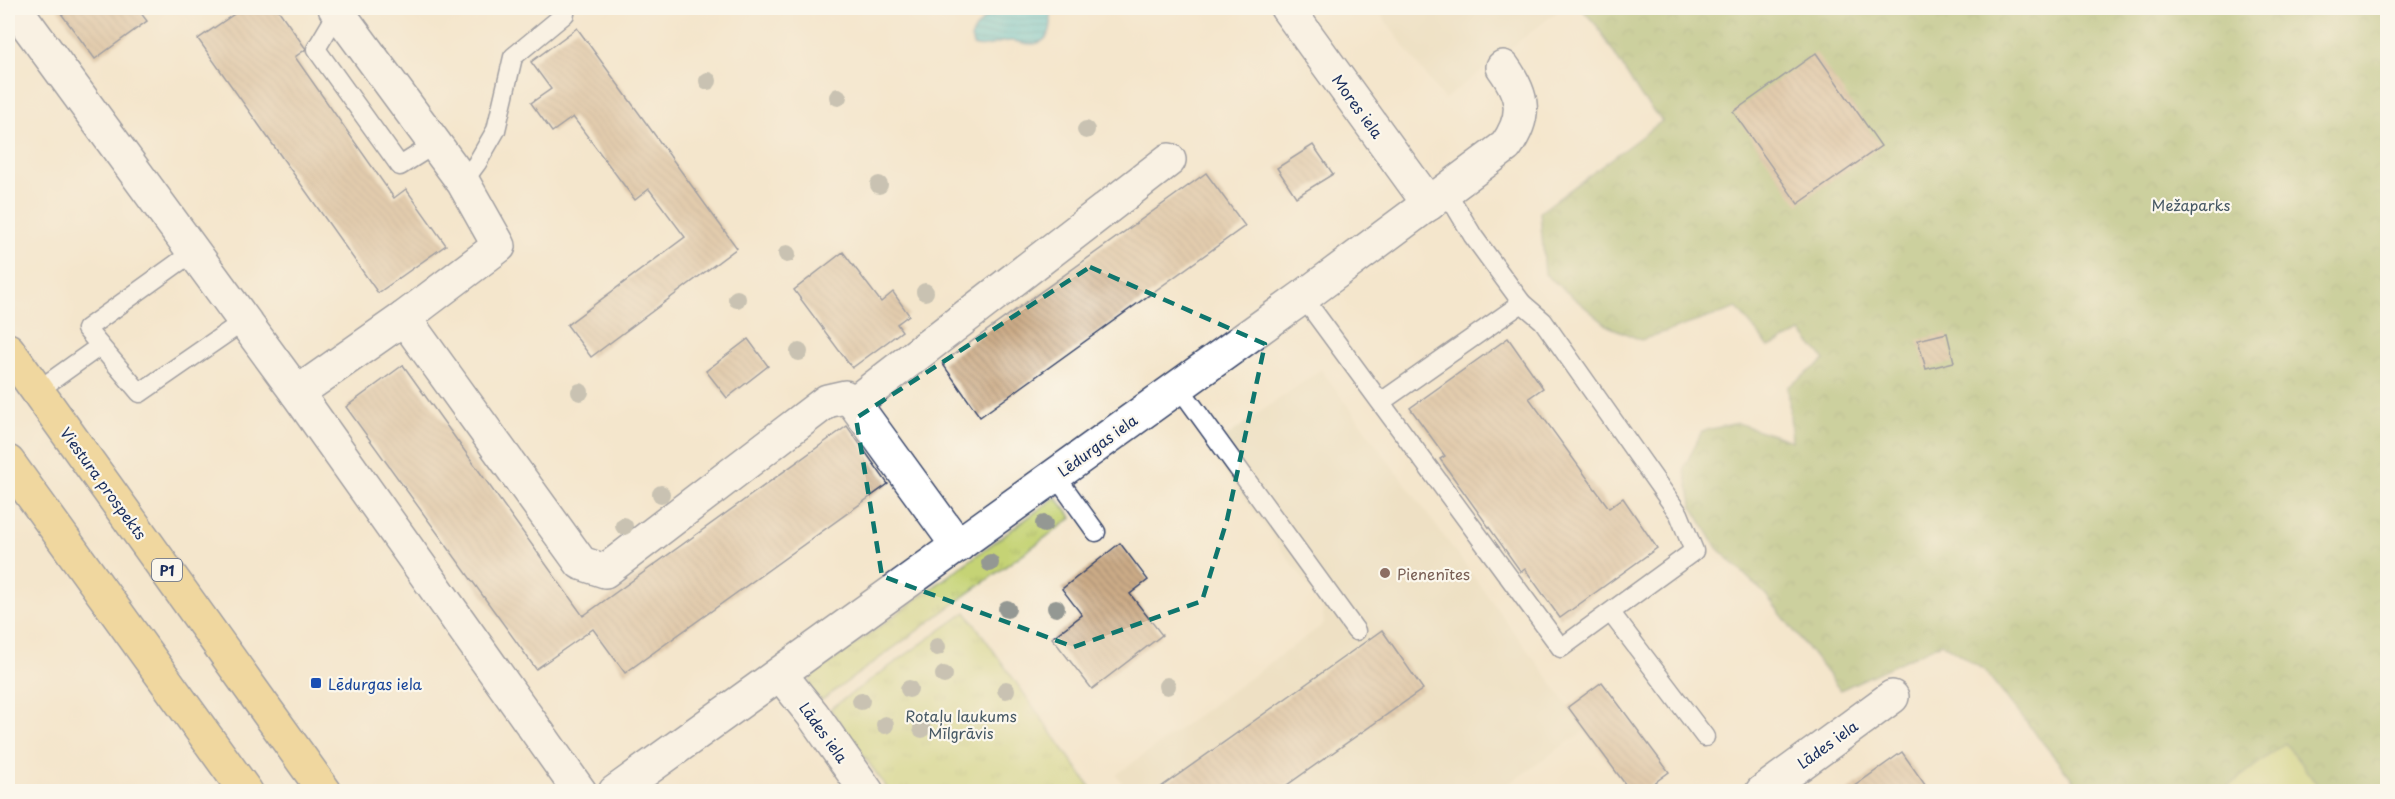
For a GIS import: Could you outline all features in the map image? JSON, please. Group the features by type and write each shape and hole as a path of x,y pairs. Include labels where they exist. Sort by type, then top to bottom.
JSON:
{"main road":[{"name":"Viestura prospekts","path":"8,350 325,792"},
{"path":"8,462 246,792"}],"street":[{"path":"15,8 297,393 580,792"},
{"name":"Mores iela","path":"1287,8 1437,197"},
{"path":"297,393 404,318 499,246 463,182 337,10"},
{"name":"Lēdurgas iela","path":"615,792 1179,387 1506,146 1518,127 1521,109 1518,91 1503,68"},
{"path":"855,402 1169,160"},
{"path":"404,318 581,563 605,571 827,401 845,397 855,402 958,546"},
{"name":"Lādes iela","path":"780,674 813,715 867,792"},
{"name":"Lādes iela","path":"1762,792 1892,697"}],"lane":[{"path":"463,182 477,164 496,130 513,57 565,14"},
{"path":"1303,297 1561,648 1694,552 1679,514 1543,321 1522,303 1473,236 1437,197"},
{"path":"193,252 86,329 140,393 244,321"},
{"path":"1381,402 1522,303"},
{"path":"37,391 100,346"},
{"path":"1179,387 1356,631"},
{"path":"1055,475 1096,532"},
{"path":"1611,613 1705,737"}],"highlighted area":[{"path":"1090,267 1265,344 1227,520 1202,601 1074,647 882,576 856,418"}],"shaded area":[{"path":"1376,8 1562,8 1444,100"},
{"name":"Pienenītes","path":"1321,369 1586,730 1498,791 1129,792 1116,775 1324,624 1322,605 1209,449"}],"green space":[{"name":"Mežaparks","path":"1581,8 2387,8 2387,791 2082,791 1984,670 1942,643 1840,690 1766,595 1717,548 1693,508 1684,468 1702,431 1737,423 1792,441 1788,387 1825,360 1801,332 1769,347 1737,308 1641,340 1608,326 1545,274 1540,212 1662,121 1642,98 1597,26"},
{"path":"1056,497 1072,518 822,700 808,690 811,677"},
{"name":"Rotaļu laukums Mīlgrāvis","path":"966,612 1093,791 889,791 830,709"},
{"path":"2285,743 2322,791 2222,791"}],"water":[{"path":"998,8 1048,8 1051,19 1050,31 1044,40 1033,44 1005,41 987,46 973,45 971,38 976,29"}],"building":[{"path":"57,8 137,8 147,21 95,59"},
{"path":"243,8 277,8 306,49 295,57 394,198 406,189 446,245 378,293 198,39"},
{"path":"577,28 737,248 591,357 567,325 685,237 649,189 635,200 573,117 552,132 531,103 551,89 531,62"},
{"path":"1816,53 1881,146 1798,204 1733,112"},
{"path":"1313,145 1333,174 1296,197 1277,168"},
{"path":"1206,173 1245,226 980,417 942,363"},
{"path":"843,252 881,302 893,292 909,315 897,324 902,331 852,368 794,290"},
{"path":"1947,333 1954,362 1926,369 1918,340"},
{"path":"1508,338 1543,388 1529,398 1609,508 1623,498 1657,548 1560,618 1525,569 1521,572 1440,459 1445,456 1410,408"},
{"path":"748,339 768,366 727,398 706,371"},
{"path":"403,365 583,616 847,426 888,484 625,673 593,629 536,669 346,407"},
{"path":"1120,543 1148,580 1130,594 1162,635 1092,689 1052,638 1082,615 1062,589"},
{"path":"1382,630 1423,689 1277,792 1154,792"},
{"path":"1602,682 1669,772 1642,792 1631,792 1568,707"},
{"path":"1902,752 1930,792 1846,792"}],"place":[{"name":"Pienenītes","path":"1385,573"},
{"name":"Lēdurgas iela","path":"316,683"}]}
